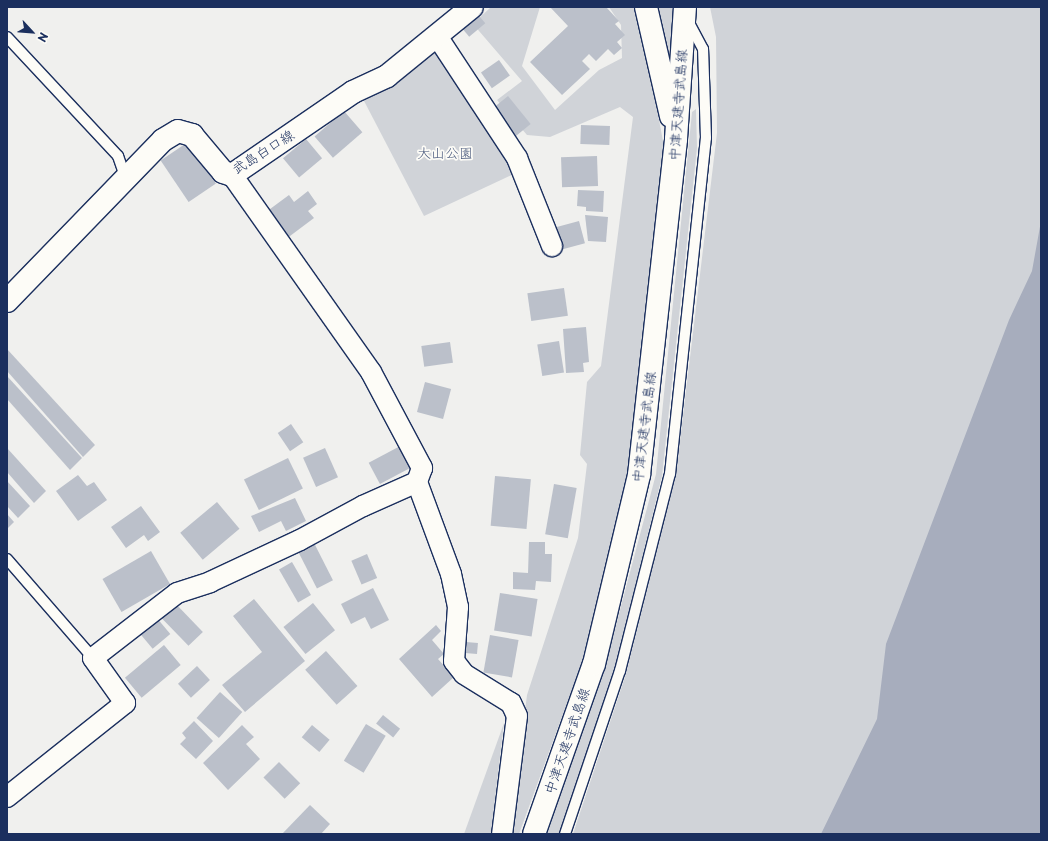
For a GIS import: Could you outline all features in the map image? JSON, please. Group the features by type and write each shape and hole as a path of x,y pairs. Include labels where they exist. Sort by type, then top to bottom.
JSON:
{"main road":[{"name":"武島白口線","path":"7,301 125,176 163,140 178,131 192,135 223,172 232,175 353,92 387,76 472,7"},
{"path":"646,7 676,139"},
{"name":"中津天建寺武島線","path":"534,834 594,664 639,475 676,139 685,11"}],"street":[{"path":"437,36 518,158 552,246"},
{"path":"232,175 371,372 422,468 417,482 451,574 458,607 454,661 464,674 511,703 517,716 502,834"},
{"path":"7,797 125,703 93,658 177,593 245,566 300,540 363,506 417,482"}],"lane":[{"path":"565,834 620,671 670,474 706,138 703,49 685,11"},
{"path":"7,37 118,156 125,176"},
{"path":"7,559 93,658"}],"green space":[{"path":"491,7 540,7 522,66 555,110 599,70 622,58 621,25 609,7 638,7 665,152 626,483 582,662 519,834 509,834 527,695 578,538 587,464 580,455 587,382 601,366 633,117 620,107 550,137 527,135 497,100 522,81 473,24"},
{"path":"656,7 674,7 671,82"},
{"path":"710,7 1041,7 1041,299 851,834 573,834 626,674 676,474 717,133 716,37"},
{"name":"大山公園","path":"435,49 514,174 424,216 363,99"},
{"path":"696,109 697,148 662,476 615,669 559,834 546,834 606,663 656,474 692,112"},
{"path":"504,723 491,834 464,834"}],"water":[{"path":"1041,221 1041,834 821,834 877,719 886,644 1009,320 1032,271"}],"building":[{"path":"550,7 606,7 619,21 615,24 625,35 617,42 622,48 614,55 608,49 596,61 589,54 582,61 590,69 562,95 530,62 568,26"},
{"path":"475,11 485,23 469,37 459,24"},
{"path":"499,60 510,76 492,88 481,73"},
{"path":"508,96 531,124 516,136 493,108"},
{"path":"344,111 362,132 333,158 315,137"},
{"path":"581,125 610,126 609,145 580,144"},
{"path":"306,139 322,158 299,177 283,158"},
{"path":"188,142 216,183 189,202 161,160"},
{"path":"597,156 598,186 562,187 561,157"},
{"path":"578,190 604,191 603,212 586,211 586,207 577,206"},
{"path":"308,191 317,204 308,211 314,218 286,239 266,212 289,195 294,202"},
{"path":"585,215 608,217 606,242 588,241"},
{"path":"579,221 585,243 563,249 557,227"},
{"path":"564,288 568,316 531,321 527,293"},
{"path":"586,327 589,362 583,363 584,372 566,373 563,329"},
{"path":"559,341 564,373 542,376 537,344"},
{"path":"450,342 453,363 424,367 421,346"},
{"path":"7,349 95,445 83,457 7,371"},
{"path":"7,376 82,458 70,470 7,399"},
{"path":"425,382 451,389 443,419 417,412"},
{"path":"291,424 303,442 290,451 278,433"},
{"path":"404,444 415,465 380,484 369,463"},
{"path":"7,448 46,491 34,503 7,472"},
{"path":"325,448 338,477 316,487 303,458"},
{"path":"288,458 303,489 259,510 244,479"},
{"path":"78,475 87,486 94,482 107,500 78,521 56,491"},
{"path":"495,476 531,479 527,529 491,526"},
{"path":"7,481 30,506 18,518 7,506"},
{"path":"554,484 577,488 568,538 545,534"},
{"path":"295,498 306,521 286,531 281,521 259,532 251,516"},
{"path":"217,502 239,529 203,560 180,533"},
{"path":"141,506 160,532 148,541 144,535 126,548 111,527"},
{"path":"7,514 14,522 7,529"},
{"path":"313,541 333,580 317,588 297,549"},
{"path":"529,542 545,542 545,554 552,554 551,582 536,581 535,590 513,589 513,572 528,573"},
{"path":"151,551 170,584 122,612 103,579"},
{"path":"367,554 377,578 362,585 351,561"},
{"path":"292,562 311,595 298,602 279,570"},
{"path":"373,588 389,620 371,629 365,617 351,624 341,604"},
{"path":"500,593 538,599 532,636 494,631"},
{"path":"254,599 305,661 245,712 222,685 262,652 233,616"},
{"path":"173,601 203,632 188,646 159,615"},
{"path":"313,603 335,630 305,654 283,627"},
{"path":"151,611 170,634 153,649 133,626"},
{"path":"436,625 441,631 432,640 444,654 438,659 454,677 432,697 399,659"},
{"path":"490,635 519,640 512,677 483,672"},
{"path":"466,642 478,643 477,654 465,653"},
{"path":"164,645 181,665 142,698 125,678"},
{"path":"326,651 357,686 337,705 305,670"},
{"path":"197,666 210,680 191,698 178,684"},
{"path":"220,692 242,712 219,738 197,718"},
{"path":"383,715 400,729 393,737 376,724"},
{"path":"194,721 213,741 196,759 180,744 186,738 182,733"},
{"path":"366,724 386,736 364,773 344,761"},
{"path":"242,725 254,737 246,744 260,759 228,790 203,763"},
{"path":"312,725 330,740 319,752 302,737"},
{"path":"279,762 300,783 285,799 263,778"},
{"path":"310,805 330,824 321,834 282,834"}]}
